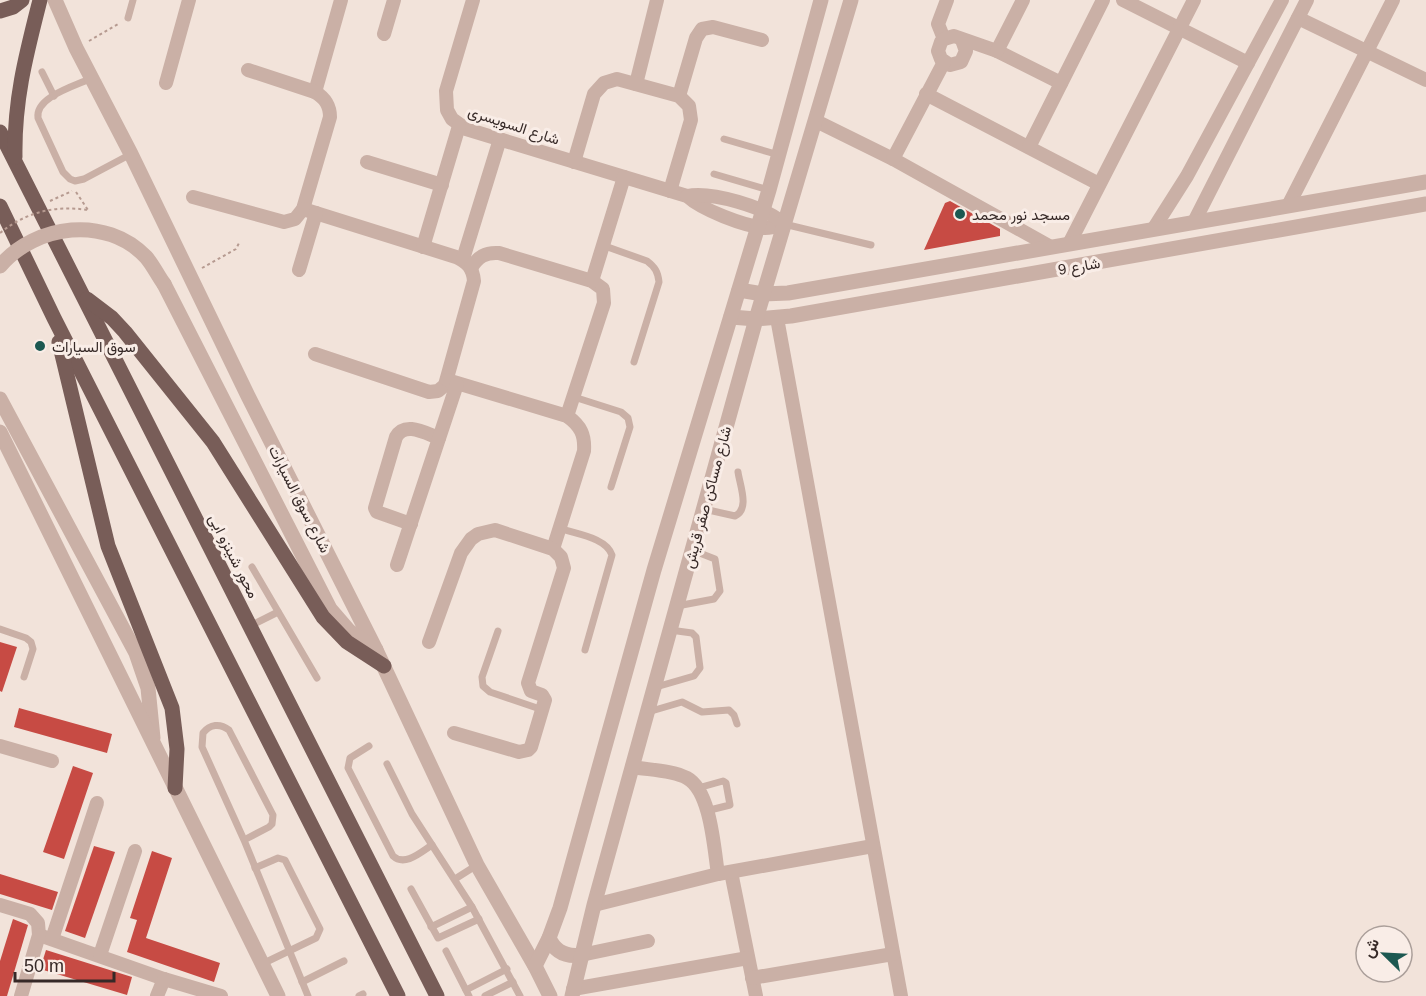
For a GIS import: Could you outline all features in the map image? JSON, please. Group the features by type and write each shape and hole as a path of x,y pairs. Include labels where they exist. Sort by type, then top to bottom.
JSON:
{"main road":[{"path":"0,5 2,0"},
{"path":"0,11 13,7 22,0"},
{"path":"15,160 19,86 40,0"},
{"name":"محور شينزو ابى","path":"0,132 437,996"},
{"path":"0,206 54,318 398,996"},
{"path":"83,297 112,318 125,332 213,442 323,617 347,642 384,666"},
{"path":"54,318 108,546 172,708 177,749 175,788"}],"street":[{"name":"شارع سوق السيارات","path":"55,0 76,48 131,154 189,276 384,666 477,865 550,996"},
{"path":"166,83 189,0"},
{"path":"315,92 340,0"},
{"path":"384,34 394,0"},
{"name":"شارع السويسرى","path":"474,0 446,91 447,110 459,126 687,196 708,210 758,226 772,228 784,224"},
{"path":"636,84 657,0"},
{"name":"شارع مساكن صقر قريش","path":"535,966 560,908 654,570 769,190 821,0"},
{"name":"شارع مساكن صقر قريش","path":"572,992 763,294 851,0"},
{"path":"944,39 938,24 947,0"},
{"path":"997,51 1023,0"},
{"path":"1029,147 1103,0"},
{"path":"1123,0 1248,63"},
{"path":"1069,244 1194,0"},
{"path":"1154,228 1187,176 1282,0"},
{"path":"1194,222 1308,0"},
{"path":"1287,206 1393,0"},
{"path":"1298,18 1426,80"},
{"path":"679,96 696,38 702,29 713,27 762,40"},
{"path":"945,63 938,51 944,39 954,36 997,51 1061,83"},
{"path":"945,63 956,64 965,57 966,45 962,40"},
{"path":"893,159 926,94 945,63"},
{"path":"248,70 315,92 327,102 330,117 298,270"},
{"path":"574,162 594,94 604,83 617,79 679,96 689,106 691,120 670,191"},
{"path":"926,94 1099,184"},
{"path":"816,121 893,159 1051,247"},
{"path":"423,247 459,126"},
{"path":"397,565 439,438 474,281 467,264 500,139"},
{"path":"367,162 442,185"},
{"path":"1187,176 1211,189"},
{"path":"592,281 624,177"},
{"name":"شارع 9","path":"739,290 763,294 788,293 1426,182"},
{"name":"شارع السويسرى","path":"687,196 705,195 763,210 784,224"},
{"path":"193,197 284,222 310,211 423,247 467,264"},
{"name":"شارع 9","path":"731,317 777,318 1426,204"},
{"path":"0,266 15,251 30,241 55,232 82,230 99,232 116,238 132,246 146,258 164,284 330,609 349,632 376,650"},
{"path":"1108,237 1111,260"},
{"path":"467,264 490,252 499,253 592,281 603,289 604,303 567,416"},
{"path":"777,318 900,996"},
{"path":"315,354 433,393 452,382"},
{"path":"452,382 567,416 576,422 582,431 585,441 584,451 553,549"},
{"path":"0,399 136,653 143,671 151,707 153,745"},
{"path":"411,524 377,512 375,508 396,437 408,428 439,438"},
{"path":"0,432 278,996"},
{"path":"429,642 461,553 471,538 486,531 495,530 553,549 561,557 564,568 528,683 531,691 544,697 545,702 533,743 528,750 519,752 454,734"},
{"path":"0,746 52,761"},
{"path":"632,767 680,776 693,782 702,795 748,958 756,996"},
{"path":"21,996 97,803"},
{"path":"594,905 725,873 873,846"},
{"path":"100,956 135,850"},
{"path":"0,905 30,914 35,918 45,937 164,979 221,996"},
{"path":"549,938 551,944 561,952 574,956 648,941"},
{"path":"752,978 893,954"},
{"path":"572,992 748,958"},
{"path":"157,996 164,979"}],"lane":[{"path":"128,18 133,0"},
{"path":"42,72 54,96"},
{"path":"92,78 43,102 38,114 66,176 75,181 84,179 131,154"},
{"path":"724,139 779,155"},
{"path":"714,174 769,190"},
{"path":"784,224 871,245"},
{"path":"602,245 647,261 659,275 659,282 634,362"},
{"path":"574,397 621,412 628,418 630,427 611,487"},
{"path":"704,509 735,516 741,513 744,507 738,472"},
{"path":"559,528 602,542 610,549 612,555 585,650"},
{"path":"676,606 714,599 720,591 715,559 692,550"},
{"path":"252,567 317,678"},
{"path":"250,626 278,612"},
{"path":"0,629 32,642 33,649 24,678"},
{"path":"654,688 694,676 700,668 696,637 692,633 670,630"},
{"path":"498,631 482,677 483,686 490,692 543,710"},
{"path":"647,712 682,702 702,712 729,710 734,715 737,724"},
{"path":"244,840 269,827 273,815 229,730 220,725 210,726 203,733 202,747 244,840 308,996"},
{"path":"369,746 350,758 348,768 393,856 404,861 432,844"},
{"path":"387,764 401,795 472,907 520,996"},
{"path":"698,788 726,783 730,805 706,811"},
{"path":"255,868 278,858 285,860 320,932 316,938 262,964"},
{"path":"455,879 477,865"},
{"path":"411,889 436,937 440,938 479,920"},
{"path":"431,927 472,907"},
{"path":"446,951 467,993 507,969"},
{"path":"302,982 344,961"},
{"path":"485,996 513,982"}],"path":[{"path":"76,48 128,18"},
{"path":"0,233 23,218 48,209 88,210 75,189 39,206"},
{"path":"189,276 236,249 239,243"}],"building":[{"name":"مسجد نور محمد","path":"950,201 1000,229 1000,236 924,250 945,203"},
{"path":"0,642 17,647 2,692 0,691"},
{"path":"19,708 112,734 107,753 14,727"},
{"path":"73,766 93,773 64,859 43,852"},
{"path":"94,846 115,852 85,938 65,931"},
{"path":"152,851 172,858 146,938 220,963 214,982 127,952 137,920 130,918"},
{"path":"0,874 58,892 52,910 0,894"},
{"path":"13,919 28,925 7,996 0,996 0,961"},
{"path":"46,950 132,977 127,995 40,969"}],"place":[{"name":"مسجد نور محمد","path":"960,214"},
{"name":"سوق السيارات","path":"40,346"}]}
